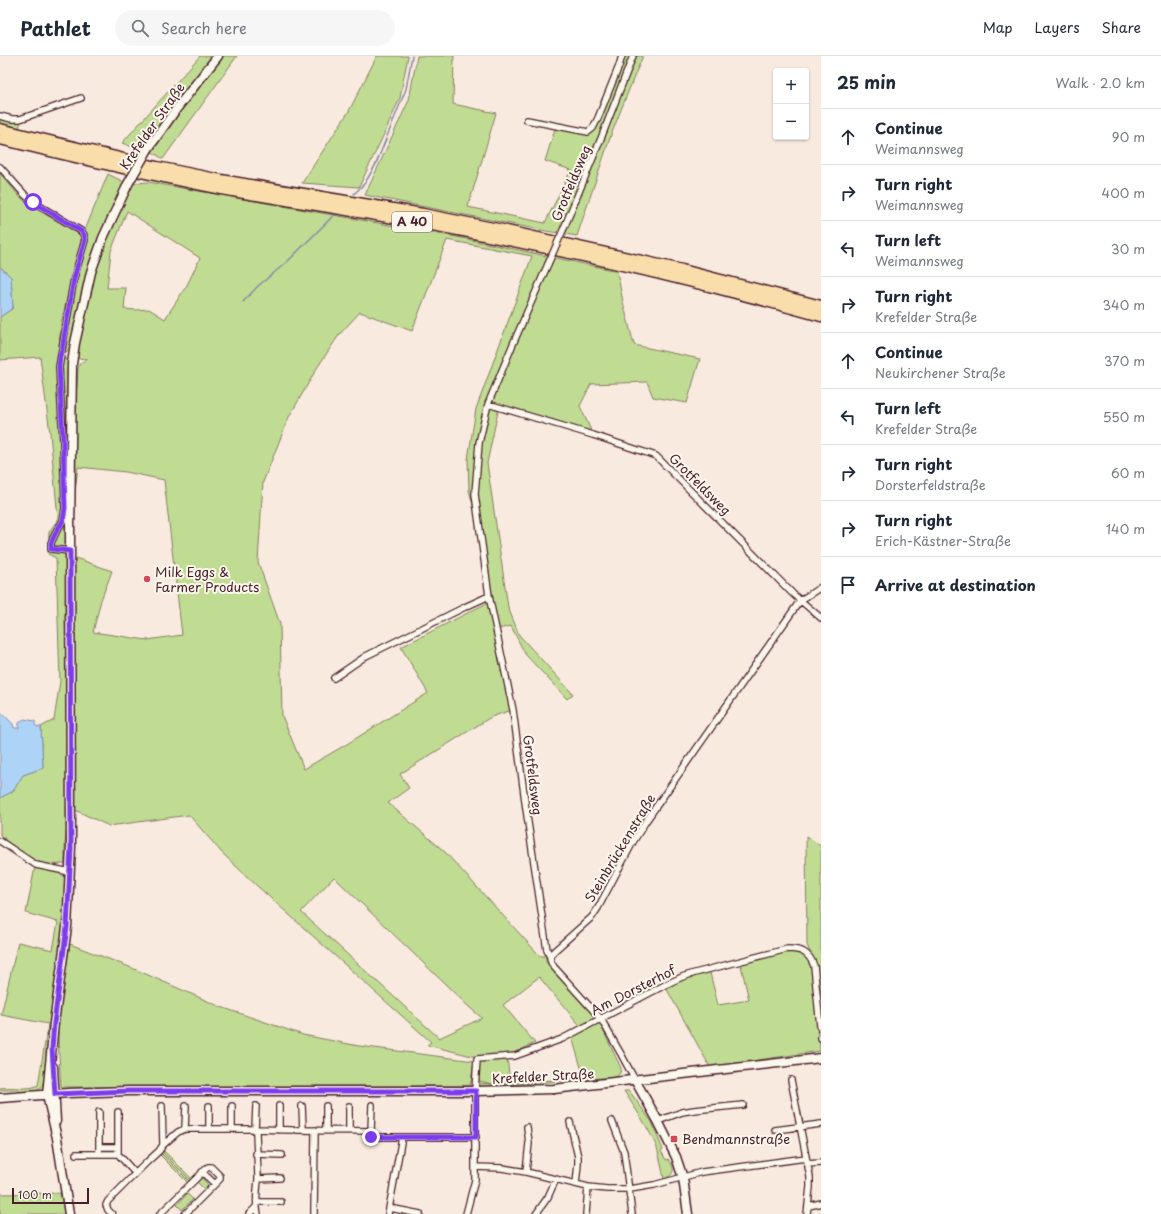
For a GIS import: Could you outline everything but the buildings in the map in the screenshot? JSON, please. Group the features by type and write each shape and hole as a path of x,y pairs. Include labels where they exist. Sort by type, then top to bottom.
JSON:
{"highway":[{"name":"A 40","path":"0,130 69,147 193,174 423,214 498,229 682,270 821,306"},
{"name":"A 40","path":"0,139 144,173 221,189 428,224 601,260 737,293 821,316"}],"main road":[{"name":"Krefelder Straße","path":"69,1214 51,1094 54,1023 67,927 70,872 70,551 73,358 91,272 103,238 128,184 148,149 218,56"},
{"name":"Krefelder Straße","path":"0,1098 51,1094 128,1091 476,1091 554,1089 821,1058"},
{"path":"634,1080 658,1121 676,1157 683,1178 688,1214"}],"street":[{"name":"Grotfeldsweg","path":"527,120 588,132 596,123 622,56"},
{"name":"Grotfeldsweg","path":"550,957 547,950 513,710 489,596 475,494 479,443 488,404 564,228 633,56"},
{"path":"0,116 20,119 80,98"},
{"path":"0,167 25,196 81,231 85,240 74,278 60,362 65,508 63,521 51,543 51,549 70,551"},
{"name":"Grotfeldsweg","path":"488,404 593,435 656,456 794,595 821,618"},
{"name":"Steinbrückenstraße","path":"550,957 553,952 592,917 646,821 789,616 801,600 821,587"},
{"path":"334,678 366,656 489,596"},
{"path":"0,841 36,865 70,872"},
{"name":"Am Dorsterhof","path":"476,1091 477,1059 515,1056 562,1039 682,977 779,950 795,949 802,951 808,955 814,966 821,1038"},
{"path":"550,957 554,967 601,1019 634,1080"},
{"path":"791,1080 807,1161 810,1187 807,1214"},
{"path":"466,1214 475,1180 476,1091"},
{"path":"372,1105 371,1137 476,1137"},
{"path":"658,1121 682,1112 743,1105"},
{"path":"162,1106 163,1144"},
{"path":"185,1129 186,1106"},
{"path":"209,1106 209,1128"},
{"path":"232,1106 232,1129"},
{"path":"256,1106 256,1154 258,1179 256,1204 258,1214"},
{"path":"279,1106 279,1130"},
{"path":"297,1130 302,1106"},
{"path":"326,1106 326,1130"},
{"path":"349,1106 349,1130"},
{"path":"99,1112 99,1154"},
{"path":"118,1112 118,1154 135,1173"},
{"path":"612,1121 624,1152 630,1189 632,1214"},
{"path":"570,1122 578,1157 576,1184"},
{"path":"775,1130 821,1124"},
{"path":"526,1127 530,1143 526,1172"},
{"path":"112,1214 106,1205 108,1201 155,1155 163,1144 178,1132 185,1129 209,1128 371,1131"},
{"path":"314,1214 315,1130"},
{"path":"402,1137 389,1211 420,1214"},
{"path":"99,1147 118,1147"},
{"path":"76,1154 118,1154"},
{"path":"256,1154 282,1156"},
{"path":"476,1167 502,1168 526,1172 588,1187 630,1189 654,1185 702,1172 807,1161 821,1163"},
{"path":"160,1214 208,1166 211,1167 220,1176 220,1179 185,1214"},
{"path":"202,1172 215,1184"},
{"path":"258,1179 280,1178"},
{"path":"536,1214 548,1197 556,1179"},
{"path":"586,1214 588,1187"},
{"path":"256,1204 282,1202"},
{"path":"809,1206 821,1203"},
{"path":"249,1214 256,1204"}],"green space":[{"path":"200,56 237,56 163,159 148,149 135,148 122,143"},
{"path":"377,56 408,56 400,98 359,187 302,183 349,111"},
{"path":"417,56 454,56 453,104 496,113 468,207 545,223 571,170 545,161 555,129 592,134 598,126 625,56 643,56 611,135 577,236 365,195 409,100"},
{"path":"0,119 16,122 21,121 19,128 0,123"},
{"path":"0,173 19,196 32,207 69,227 80,235 81,242 61,324 58,356 69,361 67,372 65,615 69,810 65,843 65,864 36,865 3,843 5,838 0,835 0,798 13,791 23,775 43,768 41,727 54,720 60,681 56,558 48,554 49,532 58,519 50,433 40,357 0,360 0,317 13,308 11,277 0,267"},
{"path":"108,174 128,184 148,182 462,238 617,271 634,345 700,359 687,403 653,397 647,382 591,384 580,406 593,435 499,407 487,463 508,607 519,635 573,694 567,699 525,654 511,626 498,629 480,522 474,509 469,490 468,459 476,409 532,256 447,240 412,331 360,312 339,335 317,368 289,417 263,482 258,562 280,624 282,716 304,769 428,693 401,647 487,603 512,710 491,717 400,774 409,788 388,803 444,851 540,956 546,956 546,962 594,1015 593,1021 582,1028 539,977 503,1005 535,1043 514,1053 476,1057 427,1045 431,1042 256,885 222,853 189,815 109,826 75,810 70,556 112,571 101,600 93,632 147,640 182,635 164,480 126,472 78,467 70,533 72,423 78,368 80,363 88,359 73,358 75,343 65,353 77,275 87,241 85,230","holes":["127,211 200,258 187,285 165,319 149,309 124,309 126,288 107,288 111,251","334,877 469,1007 482,1018 439,1038 301,912"]},
{"path":"806,836 821,846 821,995 817,968 807,945"},
{"path":"35,867 59,873 66,879 67,884 45,1076 42,1087 39,1090 32,1092 21,1092 13,1090 0,1090 0,1088 30,1088 38,1085 48,1024 1,1015 18,942 53,950 58,922 26,913"},
{"path":"70,944 132,968 221,1007 303,1035 359,1046 474,1061 471,1082 469,1086 61,1087 57,1023"},
{"path":"779,950 802,951 813,967 820,1051 710,1067 665,986 709,969 718,1005 749,1000 740,961"},
{"path":"599,1022 621,1068 620,1073 616,1077 479,1087 478,1083 493,1084 479,1081 480,1062 507,1058 510,1082 504,1084 574,1078 583,1074 571,1034"},
{"path":"624,1091 630,1092 652,1122 663,1150 661,1151 666,1160 668,1159 672,1165 673,1170 671,1175 664,1179 654,1141"},
{"path":"164,1151 192,1179 191,1181 163,1153"},
{"path":"162,1154 190,1182 188,1183 160,1155"},
{"path":"200,1176 210,1187 206,1191 196,1181"},
{"path":"60,1193 65,1214 0,1214 0,1194"},
{"path":"187,1194 193,1199 182,1210 177,1205"}],"water":[{"path":"0,267 11,277 13,308 0,317"},
{"path":"0,711 13,724 14,728 19,728 19,723 24,719 35,721 35,725 41,727 43,768 23,775 13,791 0,798"}],"waterway":[{"path":"354,194 365,183 376,164 406,89 412,56"},
{"path":"243,302 258,286 287,262 334,215"}],"place":[{"name":"Milk Eggs & Farmer Products","path":"147,579"},
{"name":"Bendmannstraße","path":"674,1139"}],"route":[{"path":"33,202 81,231 85,240 74,278 60,356 59,367 65,508 63,521 51,543 51,549 70,551 71,848 67,927 52,1048 55,1094 128,1091 476,1091 476,1137 371,1137"}]}
